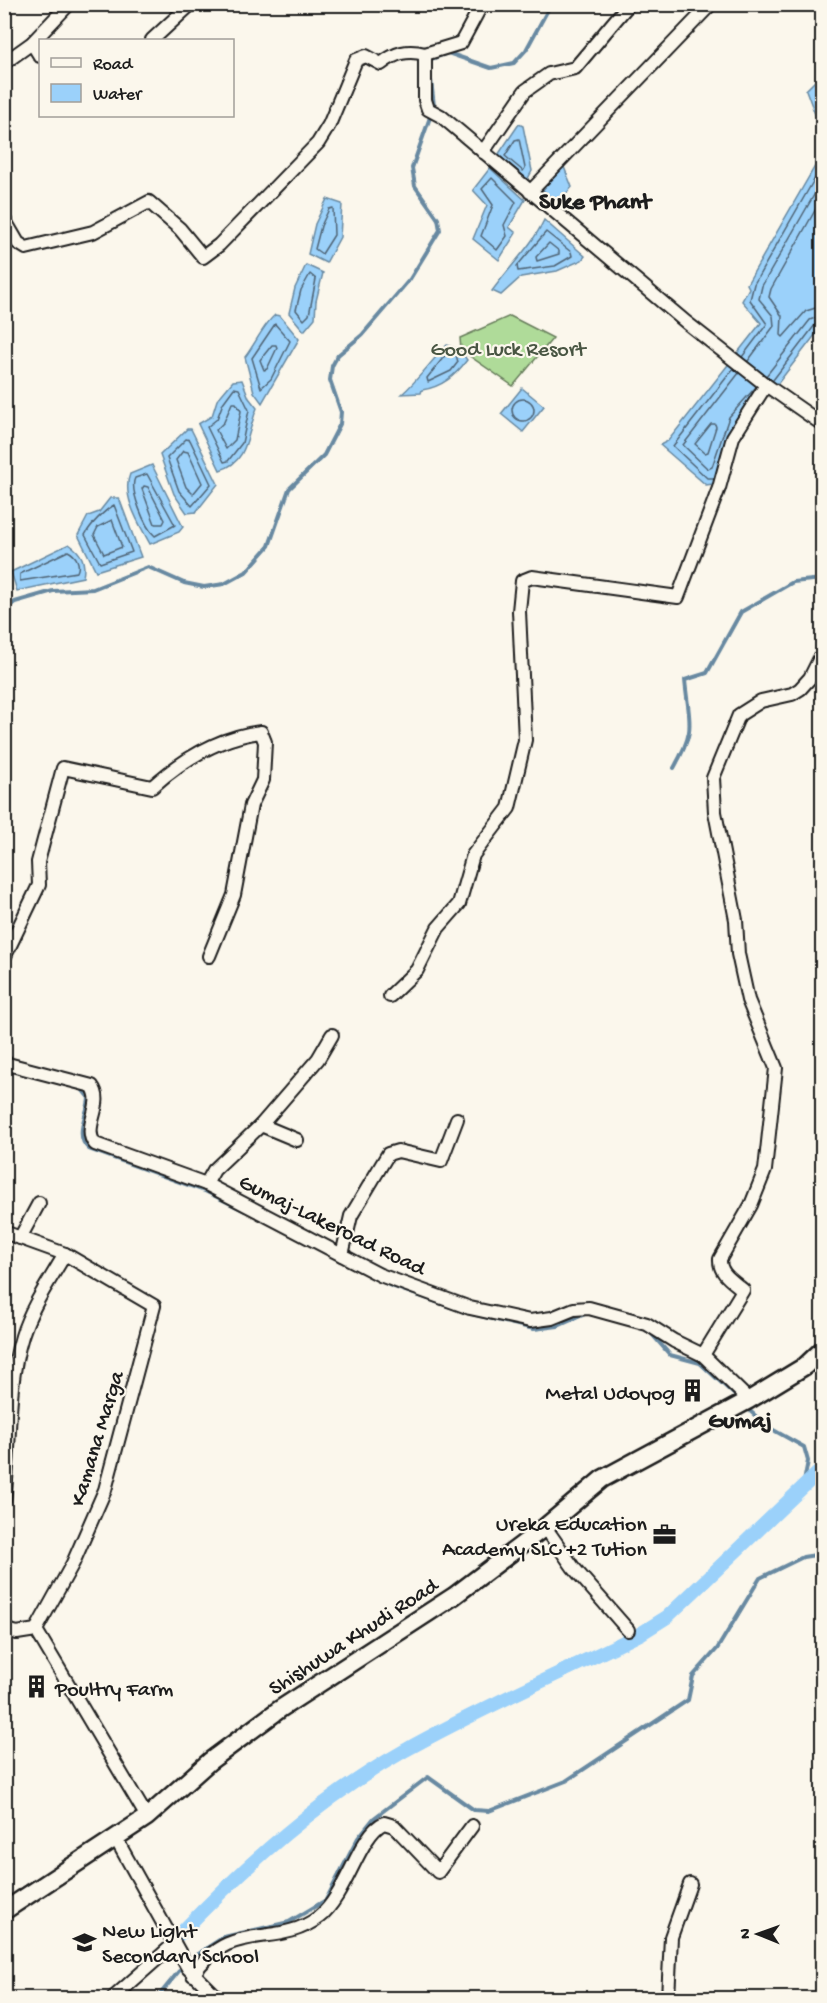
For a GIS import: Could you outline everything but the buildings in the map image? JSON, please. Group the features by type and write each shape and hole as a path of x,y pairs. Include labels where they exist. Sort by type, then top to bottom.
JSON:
{"main road":[{"name":"Shishuwa Khudi Road","path":"4,1911 147,1817 210,1761 280,1708 454,1596 545,1527 602,1479 749,1400 805,1366 822,1350"}],"street":[{"path":"4,63 32,43 69,4"},
{"path":"153,39 191,4"},
{"path":"4,219 18,243 26,248 93,232 149,202 180,229 203,257 219,245 318,143 329,125 356,60 366,56 381,64 406,50 425,54 461,43 482,4"},
{"path":"483,152 525,91 549,74 575,68 629,4"},
{"path":"530,192 711,4"},
{"path":"32,43 39,54"},
{"path":"425,54 425,100 428,109 441,116 687,323 766,385 822,424"},
{"path":"390,996 417,970 438,928 459,904 472,855 509,808 525,740 519,611 522,581 532,577 678,597 718,488 733,437 766,385"},
{"path":"703,1355 743,1290 724,1274 719,1267 720,1259 751,1205 765,1170 776,1068 748,1000 738,954 736,920 715,812 714,778 739,714 761,701 792,694 800,689 810,678 822,654"},
{"path":"4,958 39,885 38,862 63,768 152,787 178,764 213,746 261,732 265,742 263,780 251,805 234,895 209,956"},
{"path":"206,1184 214,1170 261,1125 318,1059 332,1035"},
{"name":"Gumaj-Lakeroad Road","path":"4,1063 92,1086 97,1098 90,1133 95,1144 206,1184 284,1222 380,1275 470,1308 530,1321 552,1318 574,1309 601,1310 647,1324 703,1355 749,1400"},
{"path":"342,1255 351,1216 388,1154 398,1151 441,1161 457,1119"},
{"path":"261,1125 297,1140"},
{"path":"20,1238 39,1203"},
{"name":"Kamana Marga","path":"4,1232 65,1254 154,1306 105,1490 73,1563 36,1630"},
{"path":"4,1500 14,1370 22,1335 38,1301 65,1254"},
{"path":"545,1527 573,1567 628,1630"},
{"path":"4,1629 17,1633 36,1630 147,1817"},
{"path":"193,1975 208,1954 220,1946 249,1936 279,1933 318,1918 339,1894 363,1847 384,1823 394,1826 438,1872 472,1826"},
{"path":"115,1837 193,1975 218,1998"},
{"path":"668,1998 671,1937 690,1884"},
{"path":"112,1998 174,1944"}],"green space":[{"name":"Good Luck Resort","path":"510,316 553,338 513,386 461,350 460,338"}],"water":[{"path":"816,80 822,86 822,133 806,90"},
{"path":"519,124 523,126 532,171 526,182 496,158"},
{"path":"822,154 822,326 779,382 741,424 721,483 706,485 660,445 668,441 761,323 742,301 749,288 747,284"},
{"path":"564,167 572,187 557,204 542,189 554,170"},
{"path":"490,168 525,200 509,227 516,233 499,260 473,239 487,205 473,190"},
{"path":"327,199 342,204 340,237 326,263 308,254 315,224"},
{"path":"544,220 585,256 582,260 557,271 521,277 501,295 492,291 527,248"},
{"path":"306,265 323,273 316,301 315,318 304,331 289,313 295,288"},
{"path":"275,315 280,316 299,339 262,403 254,392 245,357"},
{"path":"447,345 460,350 467,360 458,371 448,380 422,390 421,393 402,394 414,382"},
{"path":"242,380 249,398 257,408 242,453 230,466 220,470 198,424 212,416 217,400 233,381"},
{"path":"522,388 544,406 523,432 501,414"},
{"path":"187,429 191,429 218,484 196,512 187,513 174,494 160,455"},
{"path":"152,465 183,527 179,532 150,544 133,510 128,483 130,474"},
{"path":"110,498 119,498 141,557 96,571 78,535 88,516 99,512"},
{"path":"69,544 82,558 83,577 17,591 11,572"}],"waterway":[{"path":"430,63 431,59 448,53 491,68 514,63 526,50 551,4"},
{"path":"4,611 15,602 53,591 93,589 148,567 184,583 204,587 224,584 246,572 269,546 289,489 324,455 340,424 341,412 330,380 332,366 338,355 362,335 410,279 440,230 438,219 415,186 412,168 434,106 430,71"},
{"path":"674,768 689,734 685,680 707,673 741,612 793,582 822,579"},
{"path":"81,1088 89,1098 82,1131 82,1138 89,1149 205,1191 245,1211"},
{"path":"347,1264 389,1285 465,1312"},
{"path":"472,1314 534,1329 558,1326 585,1314"},
{"path":"650,1332 670,1355 700,1363 739,1399"},
{"path":"750,1411 768,1427 804,1447 808,1461 803,1487"},
{"path":"180,1934 285,1834 373,1770 462,1720 640,1634 667,1617 822,1469"},
{"path":"193,1957 224,1937 289,1922 326,1900 358,1838 374,1818 428,1777 474,1810 489,1811 566,1781 688,1700 693,1676 717,1649 760,1578 803,1557 822,1554"},
{"path":"157,1998 179,1971"}],"place":[{"name":"Metal Udoyog","path":"693,1391"},
{"name":"Ureka Education Academy SLC +2 Tution","path":"665,1535"},
{"name":"Poultry Farm","path":"37,1687"},
{"name":"New Light Secondary School","path":"84,1942"}],"district":[{"name":"Suke Phant","path":"595,200"},
{"name":"Gumaj","path":"740,1419"}]}
